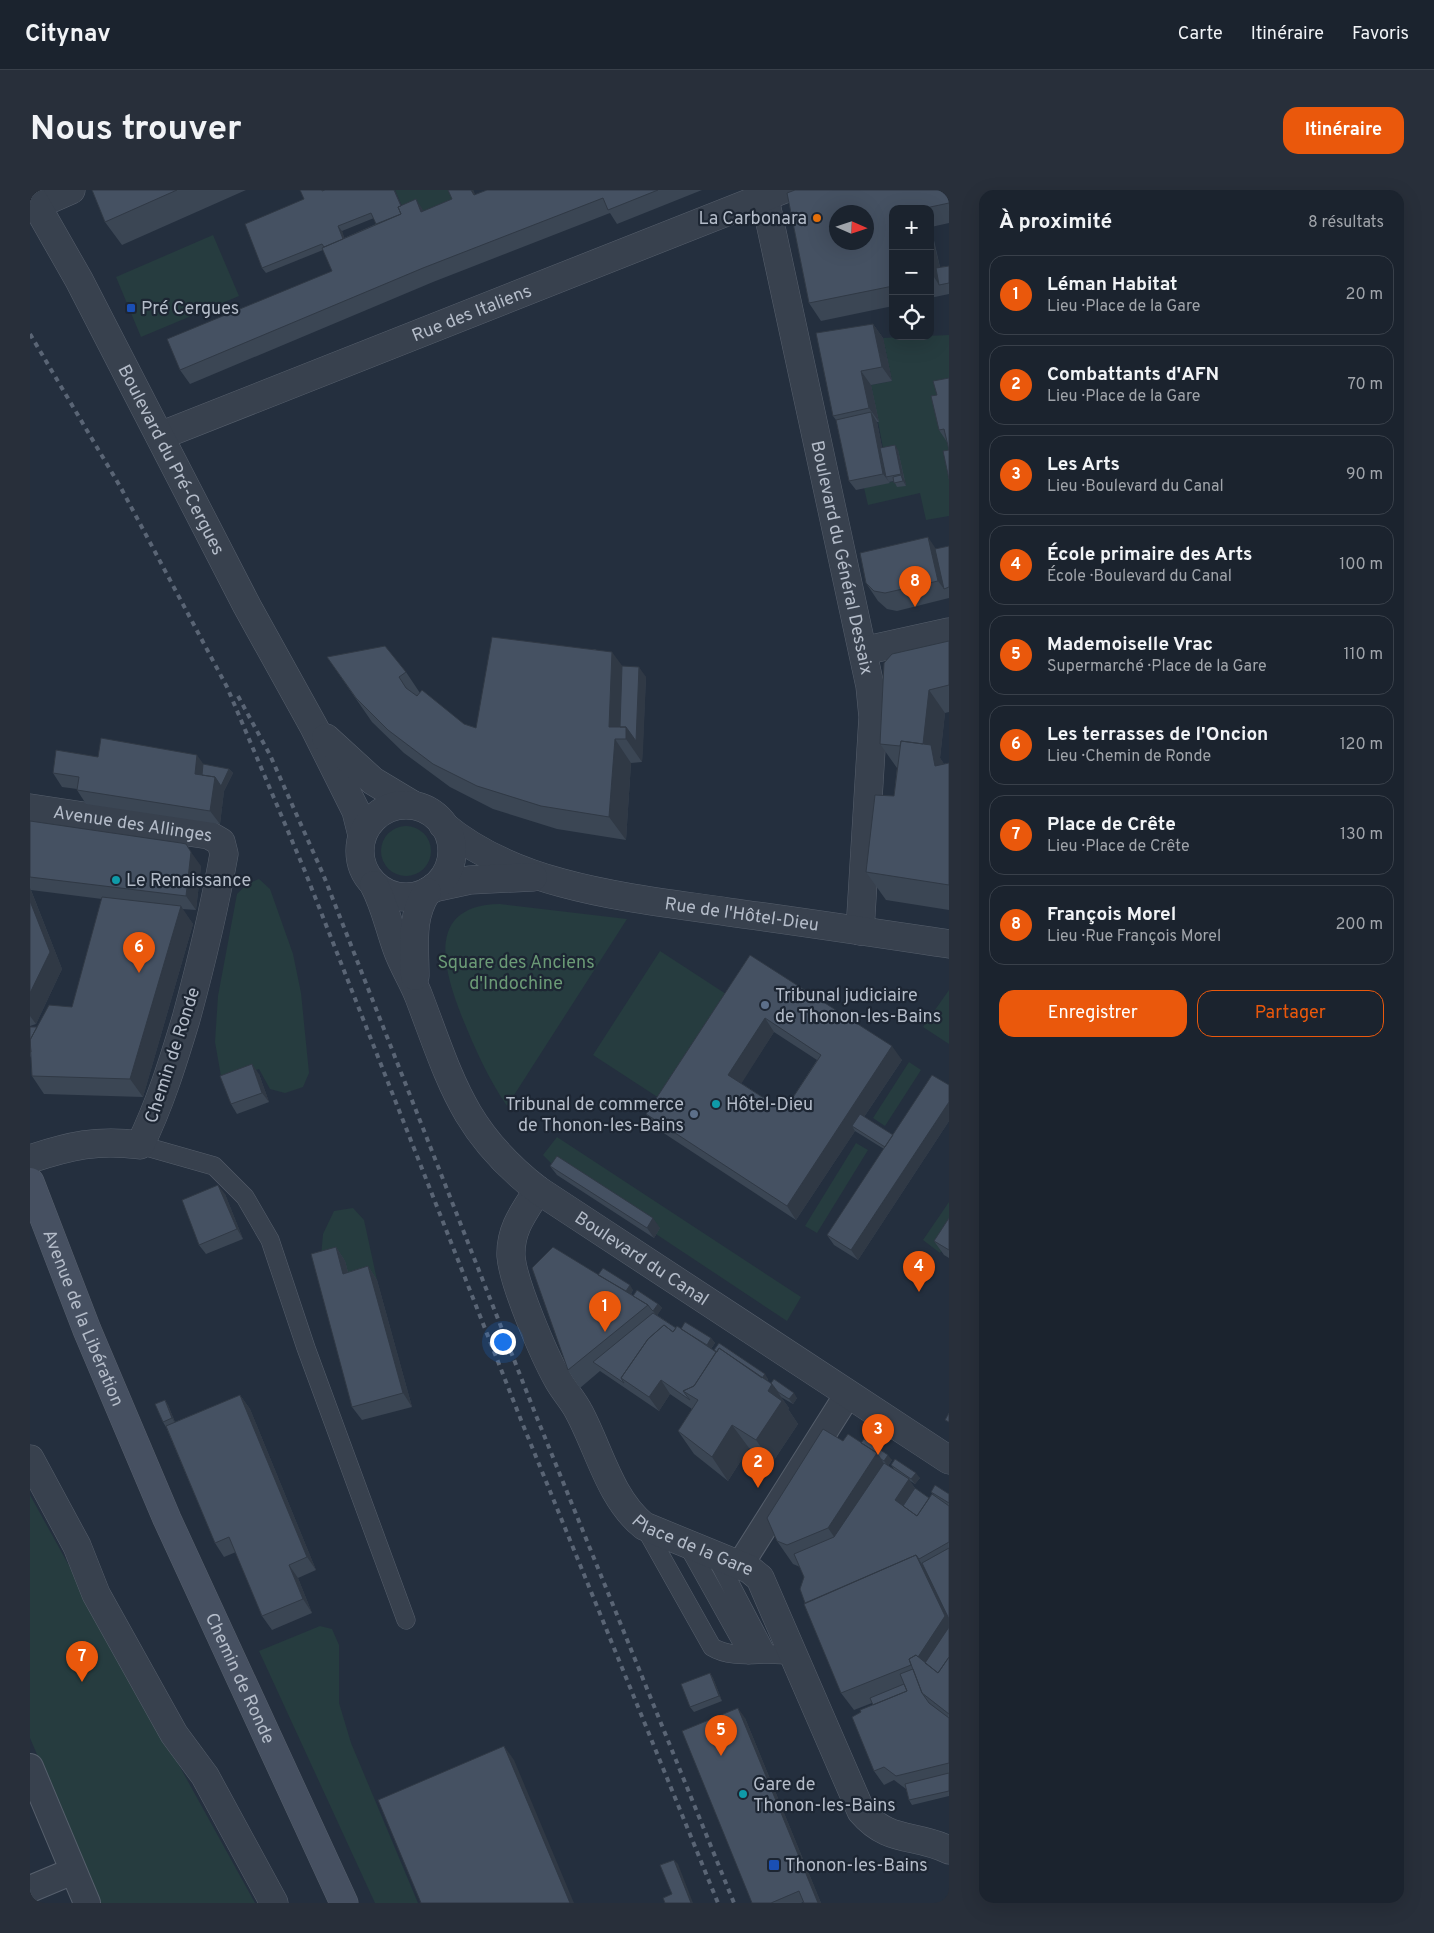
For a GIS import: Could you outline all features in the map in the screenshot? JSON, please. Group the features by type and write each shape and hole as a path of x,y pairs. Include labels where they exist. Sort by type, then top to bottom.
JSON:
{"main road":[{"name":"Avenue de la Libération","path":"30,1182 62,1268 138,1453"},
{"name":"Chemin de Ronde","path":"138,1453 344,1903"}],"street":[{"path":"33,200 71,190"},
{"name":"Rue des Italiens","path":"160,436 770,192"},
{"name":"Boulevard du Général Dessaix","path":"770,192 863,651 873,717 860,931"},
{"name":"Boulevard du Pré-Cergues","path":"33,200 79,280 247,606 314,727 356,811 362,835"},
{"path":"863,651 949,632"},
{"name":"Boulevard du Pré-Cergues","path":"314,727 373,781 413,805"},
{"path":"374,885 361,862 359,849 362,835 369,823 380,813 398,805 413,805"},
{"name":"Rue de l'Hôtel-Dieu","path":"413,805 427,810 470,844 536,876 597,891 671,904 949,944"},
{"name":"Avenue des Allinges","path":"30,808 210,835 221,842 224,854"},
{"path":"430,890 447,872 451,859 450,838 443,824"},
{"name":"Chemin de Ronde","path":"30,1159 90,1143 117,1142 140,1145 160,1101 207,944 224,854"},
{"name":"Rue de l'Hôtel-Dieu","path":"374,885 386,893 400,897 414,896 470,880 536,876"},
{"name":"Boulevard du Canal","path":"374,885 386,910 397,951 415,987 451,1080 467,1114 500,1158 538,1190 949,1460"},
{"name":"Boulevard du Canal","path":"415,987 413,933 415,915 430,890"},
{"name":"Place de la Gare","path":"538,1190 513,1232 511,1254 514,1273 553,1369 578,1411 619,1498 633,1518 644,1526 740,1565 754,1573 764,1584 861,1812 877,1828 888,1833 924,1840 949,1849"},
{"path":"740,1565 848,1394"},
{"path":"30,1459 77,1546 100,1602 174,1734 205,1776 274,1903"},
{"path":"31,1770 87,1903"},
{"path":"30,1889 73,1871"}],"lane":[{"path":"140,1145 214,1166 244,1198 270,1240 310,1357 406,1620"},
{"path":"644,1526 712,1647 729,1654 783,1654 794,1657"},
{"path":"687,1544 749,1655"},
{"path":"715,1555 767,1654"}],"green space":[{"path":"395,190 473,190 474,191 408,220"},
{"path":"213,235 239,296 141,337 116,277"},
{"path":"949,335 949,516 926,520 920,493 868,505 864,488 904,479 884,453 871,385 892,381 883,338 889,338 889,340 934,340 934,336"},
{"path":"406,826 415,828 426,837 431,851 429,860 420,871 406,876 397,874 386,865 381,851 383,842 392,831"},
{"path":"259,879 270,889 293,954 301,993 309,1073 303,1087 285,1093 270,1089 259,1069 222,1082 215,1042 218,996 237,894 247,884"},
{"name":"Square des Anciens d'Indochine","path":"500,904 627,919 507,1106 488,1074 467,1029 449,979 446,960 446,943 450,928 460,915 476,907"},
{"path":"660,951 726,994 659,1098 593,1055"},
{"path":"949,990 949,1044 923,1027"},
{"path":"909,1062 921,1070 885,1126 873,1118"},
{"path":"557,1137 801,1297 787,1321 555,1167 543,1155"},
{"path":"856,1143 868,1150 817,1233 805,1226"},
{"path":"949,1202 949,1240 940,1253 923,1240"},
{"path":"353,1208 364,1220 377,1280 352,1288 320,1268 323,1234 334,1211"},
{"path":"30,1495 255,1903 100,1903 30,1738"},
{"path":"320,1626 332,1629 339,1645 339,1703 351,1743 418,1903 375,1903 259,1651"}],"building":[{"path":"92,190 177,190 105,222"},
{"path":"300,190 394,190 401,206 398,207 401,214 376,224 371,213 338,226 343,239 324,247 322,244 262,268 245,224 304,199"},
{"path":"448,190 471,190 474,195 487,190 658,190 608,210 603,198 423,268 180,370 167,339 332,271 322,248 401,214 398,207 416,199 421,212 452,199"},
{"path":"795,190 949,190 949,203 934,206 889,205 889,287 809,303 787,193"},
{"path":"949,266 949,283 939,285 936,268"},
{"path":"873,324 882,367 861,371 869,408 833,416 816,333"},
{"path":"949,378 949,450 944,429 939,430 931,396 937,395 933,381"},
{"path":"871,412 883,474 849,481 836,420"},
{"path":"895,445 901,474 886,477 880,448"},
{"path":"949,450 949,479 943,451"},
{"path":"901,475 903,481 894,483 893,477"},
{"path":"928,537 938,581 885,593 874,591 866,583 860,553"},
{"path":"949,546 949,587 944,589 935,549"},
{"path":"492,637 612,652 609,727 626,727 626,739 615,739 609,817 541,806 477,786 433,764 388,730 356,698 327,657 385,646 406,672 399,677 406,688 417,696 422,690 464,724 476,728"},
{"path":"949,641 949,685 929,690 923,744 901,741 900,746 880,744 884,663 892,654"},
{"path":"622,666 639,667 636,741 626,727 620,727"},
{"path":"101,738 197,755 195,774 215,777 210,811 77,790 79,777 53,773 56,750 98,757"},
{"path":"901,741 931,745 935,766 949,763 949,885 866,872 875,795 894,796"},
{"path":"203,764 229,769 221,786 215,777 202,775"},
{"name":"Le Renaissance","path":"30,821 186,844 191,852 186,896 30,877"},
{"path":"102,897 181,906 130,1079 32,1076 30,1040 49,1005 72,1007"},
{"path":"30,901 50,952 30,993"},
{"name":"Hôtel-Dieu","path":"750,955 892,1046 787,1206 646,1114","holes":["765,1018 821,1055 784,1111 728,1075"]},
{"path":"30,1027 37,1027 30,1040"},
{"path":"252,1064 262,1093 231,1104 220,1076"},
{"path":"932,1075 949,1085 949,1102 851,1250 827,1235"},
{"path":"860,1114 893,1135 885,1147 852,1126"},
{"path":"557,1156 653,1218 647,1228 550,1166"},
{"path":"218,1185 237,1229 199,1245 182,1200"},
{"path":"949,1218 949,1250 934,1241"},
{"path":"336,1247 343,1274 368,1266 403,1393 352,1407 311,1254"},
{"path":"553,1247 648,1305 568,1370 532,1268"},
{"path":"603,1268 630,1285 626,1291 598,1275"},
{"path":"637,1290 658,1304 653,1311 648,1305 633,1296"},
{"path":"653,1313 676,1328 673,1332 664,1325 648,1339 621,1378 624,1383 593,1362"},
{"path":"685,1322 711,1338 707,1345 681,1329"},
{"path":"664,1325 673,1332 677,1326 716,1352 694,1386 683,1391 690,1400 661,1380 649,1397 621,1378 648,1339"},
{"path":"719,1343 765,1374 762,1378 719,1348 717,1352 714,1350"},
{"path":"719,1348 772,1384 768,1391 782,1401 756,1440 732,1425 712,1457 678,1431 698,1400 683,1391 694,1386"},
{"path":"774,1379 794,1393 789,1399 778,1392 771,1383"},
{"path":"240,1395 307,1557 289,1565 303,1599 262,1616 229,1537 215,1543 166,1426"},
{"path":"165,1400 172,1418 163,1422 155,1404"},
{"path":"949,1413 949,1422 945,1420"},
{"path":"823,1429 843,1441 848,1434 877,1453 828,1528 787,1545 777,1541 767,1518"},
{"path":"864,1439 888,1455 884,1461 877,1453 861,1443"},
{"path":"895,1459 916,1473 911,1479 891,1465"},
{"path":"884,1463 909,1479 895,1500 917,1516 932,1494 949,1506 949,1542 919,1559 916,1555 805,1603 800,1589 804,1577 794,1554 834,1537"},
{"path":"935,1485 949,1494 949,1503 931,1492"},
{"path":"915,1488 929,1498 917,1516 903,1506"},
{"path":"949,1548 949,1619 922,1563"},
{"path":"916,1555 945,1616 918,1657 916,1655 909,1659 911,1665 841,1693 804,1604"},
{"path":"949,1627 949,1657 938,1673 925,1663"},
{"path":"916,1655 938,1673 949,1657 949,1714 922,1693 909,1659"},
{"path":"913,1669 922,1693 929,1703 949,1718 949,1763 896,1776 884,1767 874,1771 852,1717 861,1712 860,1710 907,1691 900,1674"},
{"path":"710,1673 719,1696 690,1707 681,1684"},
{"path":"904,1684 907,1691 873,1705 870,1698"},
{"name":"Gare de Thonon-les-Bains","path":"738,1708 818,1903 804,1903 799,1891 771,1903 752,1903 682,1731"},
{"path":"504,1746 570,1903 421,1903 378,1800"},
{"path":"949,1773 949,1791 909,1800 905,1784"},
{"path":"674,1860 691,1903 665,1903 663,1898 672,1894 660,1865"}],"railway":[{"path":"30,334 121,488 227,687 304,869 521,1420 718,1903"},
{"path":"238,696 270,755 323,874 535,1413 734,1903"}],"place":[{"name":"La Carbonara","path":"817,218"},
{"name":"Pré Cergues","path":"131,308"},
{"name":"François Morel","path":"915,607"},
{"name":"Le Renaissance","path":"116,880"},
{"name":"Les terrasses de l'Oncion","path":"139,973"},
{"name":"Tribunal judiciaire de Thonon-les-Bains","path":"765,1005"},
{"name":"Hôtel-Dieu","path":"716,1104"},
{"name":"Tribunal de commerce de Thonon-les-Bains","path":"694,1114"},
{"name":"École primaire des Arts","path":"919,1292"},
{"name":"Léman Habitat","path":"605,1332"},
{"name":"Les Arts","path":"878,1455"},
{"name":"Combattants d'AFN","path":"758,1488"},
{"name":"Place de Crête","path":"82,1682"},
{"name":"Mademoiselle Vrac","path":"721,1756"},
{"name":"Gare de Thonon-les-Bains","path":"743,1794"},
{"name":"Thonon-les-Bains","path":"774,1865"}]}
